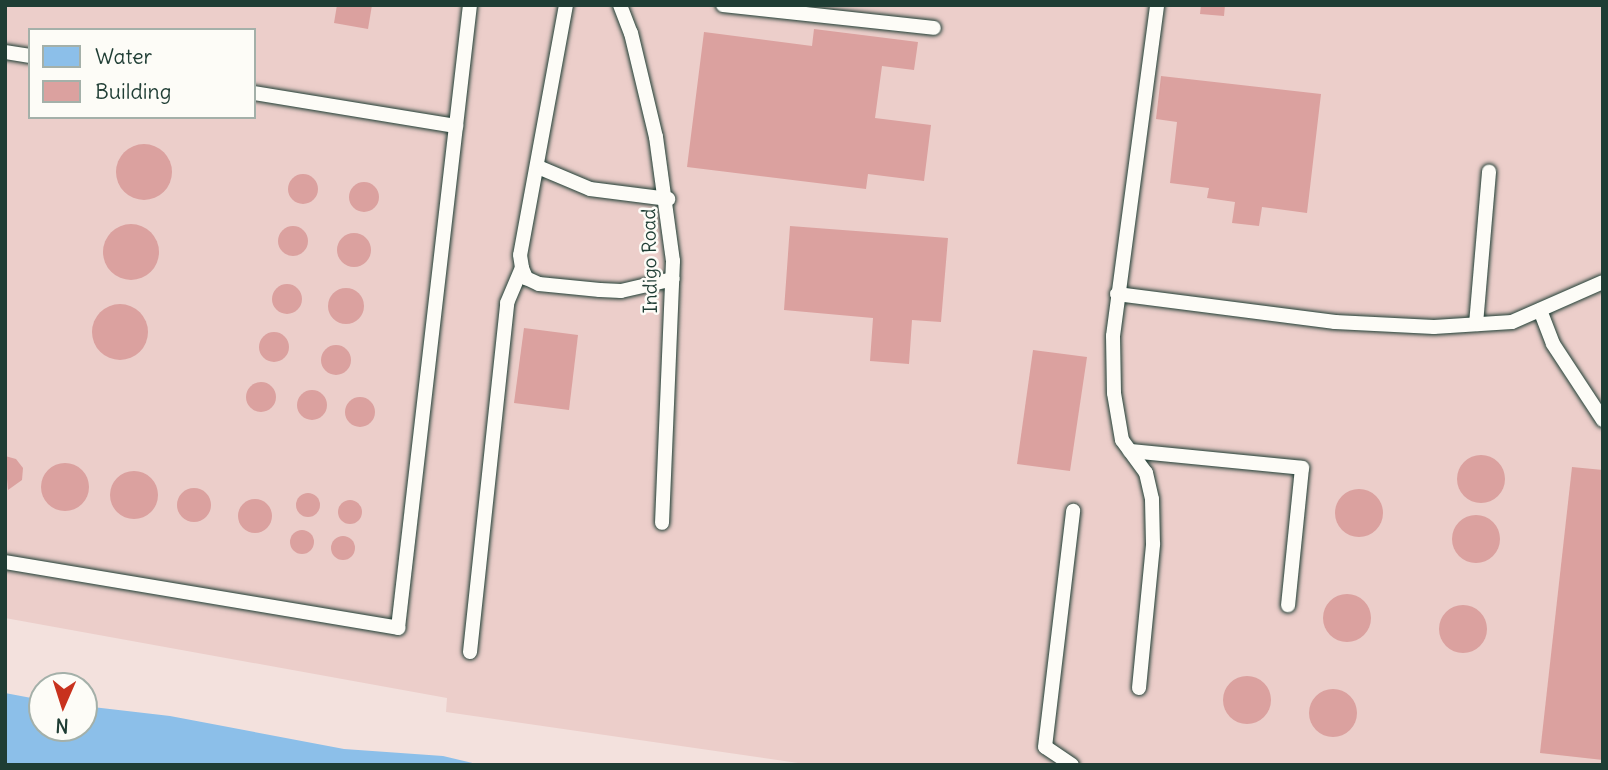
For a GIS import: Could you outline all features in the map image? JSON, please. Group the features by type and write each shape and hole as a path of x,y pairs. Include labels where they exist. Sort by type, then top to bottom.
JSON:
{"lane":[{"path":"5,562 398,628 470,5"},
{"path":"470,652 507,303 522,268 566,5"},
{"name":"Indigo Road","path":"620,5 631,33 668,199 673,279 662,523"},
{"path":"723,5 934,28"},
{"path":"1139,688 1153,544 1152,499 1146,473 1122,440 1114,394 1117,294 1157,5"},
{"path":"5,52 28,56"},
{"path":"256,93 456,126"},
{"path":"537,167 590,189 668,199"},
{"path":"1476,324 1489,172"},
{"path":"522,268 526,278 539,284 621,291 673,279"},
{"path":"1117,294 1335,322 1476,324 1512,322 1603,282"},
{"path":"1540,310 1553,344 1603,420"},
{"path":"1130,451 1303,468 1288,605"},
{"path":"1072,765 1045,747 1073,511"}],"shaded area":[{"path":"5,5 1603,5 1603,765 812,765 446,712 447,698 5,618"}],"water":[{"path":"5,693 28,697 28,742 98,742 98,708 170,716 344,749 443,756 481,765 5,765"}],"building":[{"path":"337,5 372,5 368,29 334,23"},
{"path":"1201,5 1225,5 1224,16 1200,14"},
{"path":"814,29 918,42 914,70 882,66 875,118 931,125 924,181 868,174 866,189 687,167 704,32 812,46"},
{"path":"1161,76 1321,94 1307,213 1262,207 1259,226 1232,223 1235,202 1207,198 1209,188 1170,183 1177,122 1156,119"},
{"path":"144,144 159,149 167,157 172,172 167,187 159,195 144,200 129,195 121,187 116,172 121,157 129,149"},
{"path":"303,174 314,178 318,189 314,200 303,204 292,200 288,189 292,178"},
{"path":"364,182 375,186 379,197 375,208 364,212 353,208 349,197 353,186"},
{"path":"131,224 146,229 154,237 159,252 154,267 146,275 131,280 116,275 108,267 103,252 108,237 116,229"},
{"path":"293,226 304,230 308,241 304,252 293,256 282,252 278,241 282,230"},
{"path":"790,226 948,238 941,322 912,320 909,364 870,361 873,318 784,310"},
{"path":"354,233 366,238 371,250 366,262 354,267 342,262 337,250 342,238"},
{"path":"287,284 298,288 302,299 298,310 287,314 276,310 272,299 276,288"},
{"path":"346,288 359,293 364,306 359,319 346,324 333,319 328,306 333,293"},
{"path":"120,304 135,309 143,317 148,332 143,347 135,355 120,360 105,355 97,347 92,332 97,317 105,309"},
{"path":"524,328 578,335 569,410 514,403"},
{"path":"274,332 285,336 289,347 285,358 274,362 263,358 259,347 263,336"},
{"path":"336,345 347,349 351,360 347,371 336,375 325,371 321,360 325,349"},
{"path":"1033,350 1087,357 1070,471 1017,464"},
{"path":"261,382 272,386 276,397 272,408 261,412 250,408 246,397 250,386"},
{"path":"312,390 323,394 327,405 323,416 312,420 301,416 297,405 301,394"},
{"path":"360,397 371,401 375,412 371,423 360,427 349,423 345,412 349,401"},
{"path":"1481,455 1498,462 1505,479 1498,496 1481,503 1464,496 1457,479 1464,462"},
{"path":"5,456 16,459 23,468 22,480 8,490"},
{"path":"65,463 82,470 89,487 82,504 65,511 48,504 41,487 48,470"},
{"path":"1572,467 1603,470 1603,760 1540,753"},
{"path":"134,471 151,478 158,495 151,512 134,519 117,512 110,495 117,478"},
{"path":"194,488 206,493 211,505 206,517 194,522 182,517 177,505 182,493"},
{"path":"1359,489 1376,496 1383,513 1376,530 1359,537 1342,530 1335,513 1342,496"},
{"path":"308,493 319,500 320,505 313,516 308,517 297,510 296,505 303,494"},
{"path":"255,499 267,504 272,516 267,528 255,533 243,528 238,516 243,504"},
{"path":"350,500 359,503 362,512 359,521 350,524 341,521 338,512 341,503"},
{"path":"1476,515 1493,522 1500,539 1493,556 1476,563 1459,556 1452,539 1459,522"},
{"path":"302,530 313,537 314,542 307,553 302,554 291,547 290,542 297,531"},
{"path":"343,536 354,543 355,548 348,559 343,560 332,553 331,548 338,537"},
{"path":"1347,594 1364,601 1371,618 1364,635 1347,642 1330,635 1323,618 1330,601"},
{"path":"1463,605 1480,612 1487,629 1480,646 1463,653 1446,646 1439,629 1446,612"},
{"path":"1247,676 1264,683 1271,700 1264,717 1247,724 1230,717 1223,700 1230,683"},
{"path":"1333,689 1350,696 1357,713 1350,730 1333,737 1316,730 1309,713 1316,696"}]}
